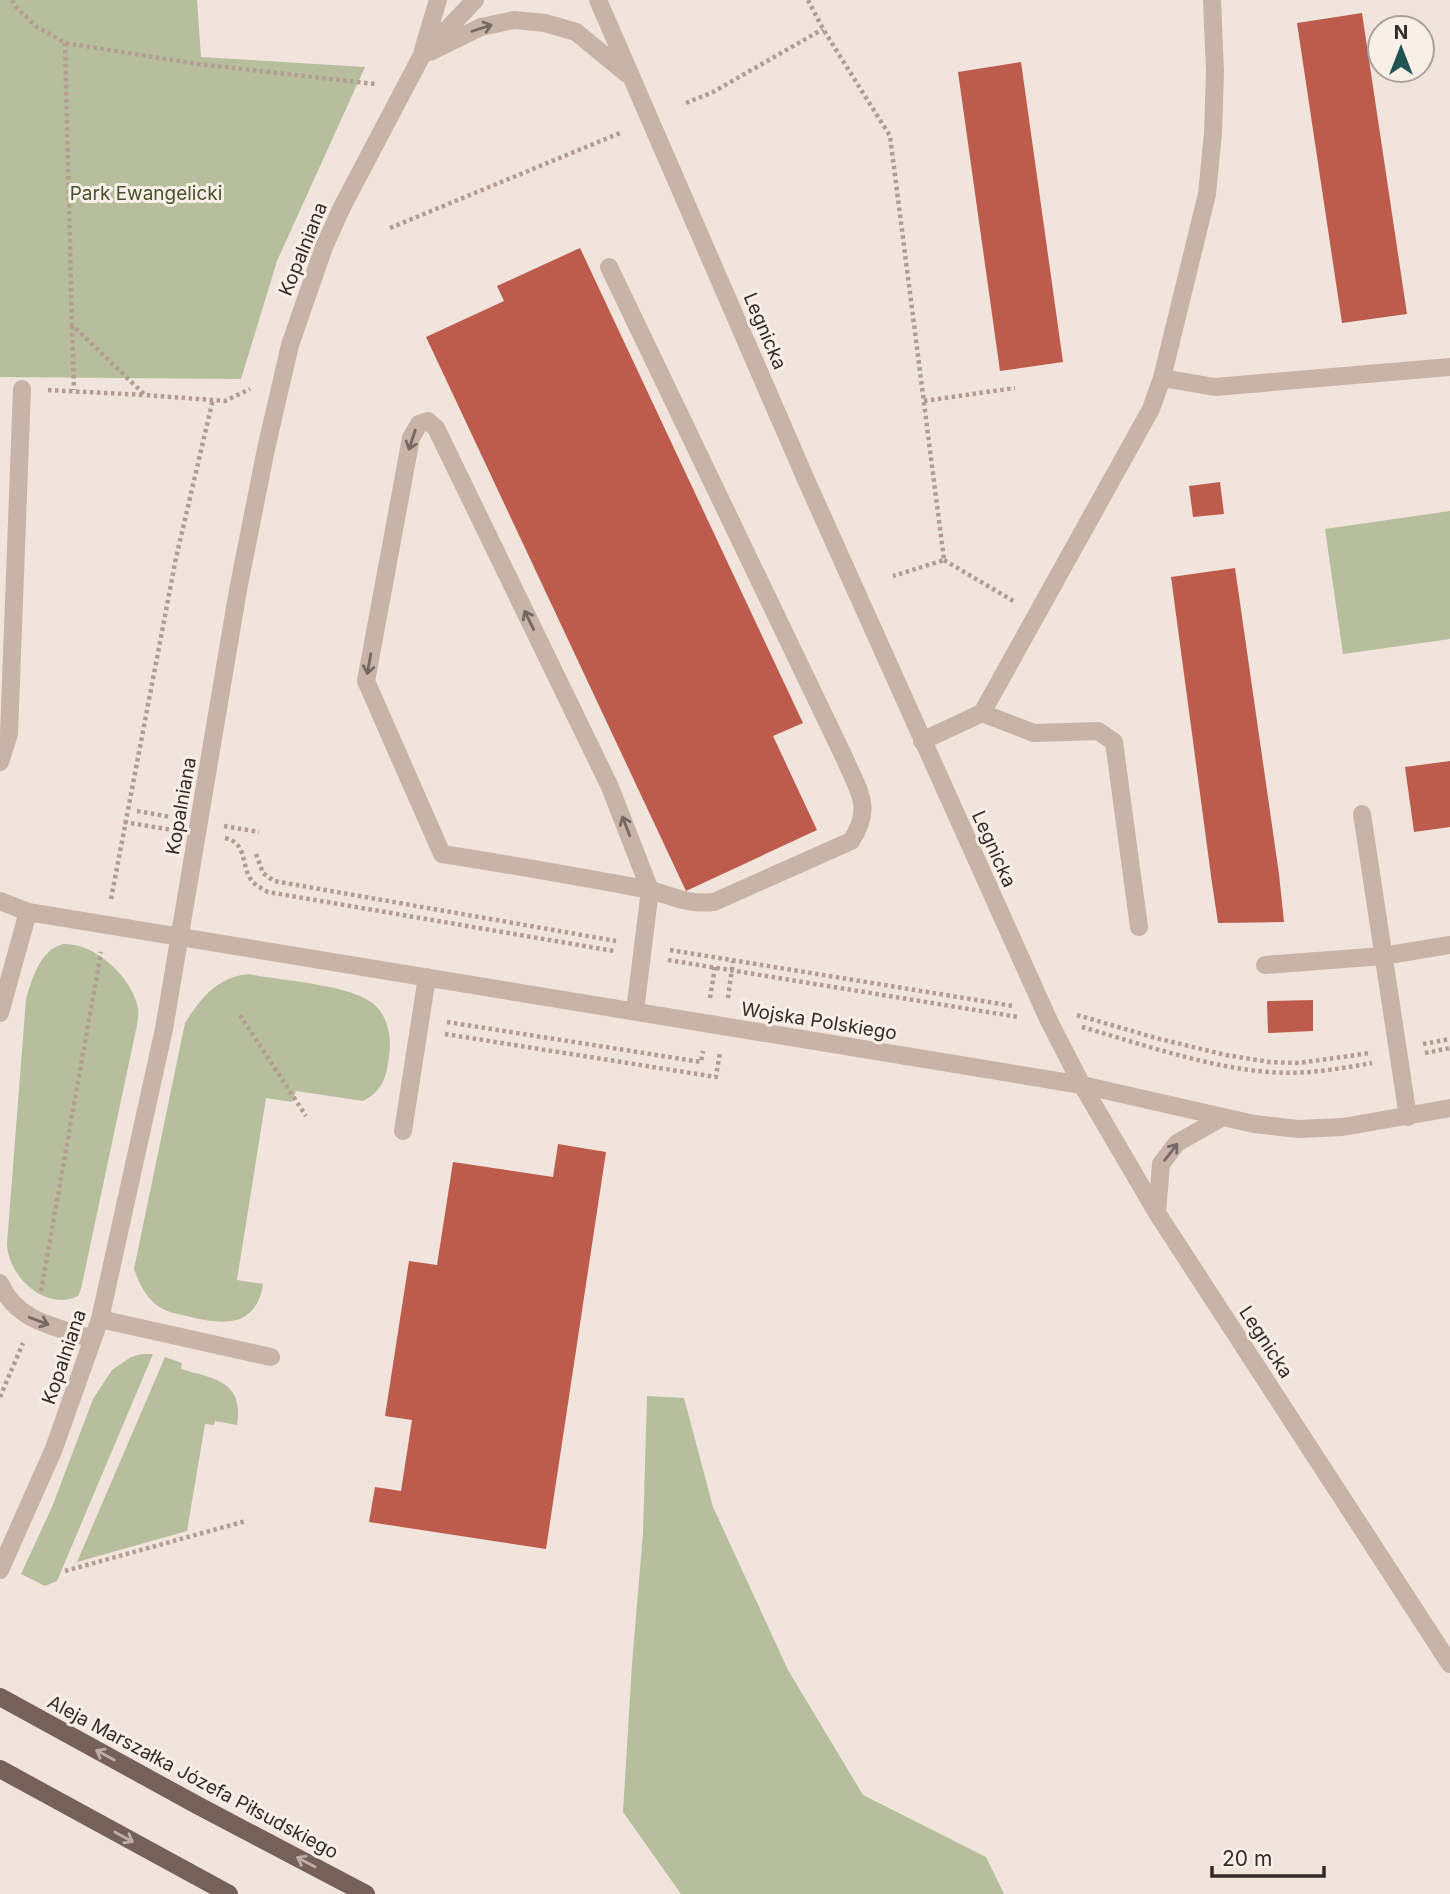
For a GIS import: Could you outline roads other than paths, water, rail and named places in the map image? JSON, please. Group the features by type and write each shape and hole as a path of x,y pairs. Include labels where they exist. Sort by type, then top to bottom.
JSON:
{"main road":[{"name":"Aleja Marszałka Józefa Piłsudskiego","path":"0,1697 366,1894"},
{"path":"0,1769 229,1894"}],"street":[{"path":"421,57 438,0"},
{"name":"Kopalniana","path":"0,1570 53,1451 100,1319 143,1130 180,937 238,590 290,345 305,297 329,237 421,57 475,0"},
{"name":"Legnicka","path":"598,0 922,741 1046,1015 1082,1085 1157,1213 1450,1664"},
{"path":"922,741 982,713 1151,409 1162,378 1207,194 1214,96 1212,0"},
{"path":"421,57 481,27 514,20 545,23 576,32 632,78"},
{"path":"609,267 844,757 865,807 861,826 851,841 714,902 679,901 650,890 540,869 442,855 366,681 411,438 419,424 428,421 436,428 610,787 650,890 635,1011"},
{"path":"1162,378 1215,387 1450,367"},
{"path":"0,762 9,734 22,389"},
{"path":"982,713 1034,733 1098,731 1114,742 1139,927"},
{"path":"1362,814 1408,1117"},
{"name":"Wojska Polskiego","path":"0,901 28,912 1082,1085 1223,1117 1298,1129 1343,1127 1450,1108"},
{"path":"0,1013 28,912"},
{"path":"1265,965 1383,956 1450,945"},
{"path":"403,1131 427,977"},
{"path":"1157,1213 1161,1164 1177,1143 1223,1117"},
{"path":"0,1283 9,1301 32,1320 93,1339"},
{"path":"100,1319 271,1357"}],"park label":[{"name":"Park Ewangelicki","path":"146,193"}]}
